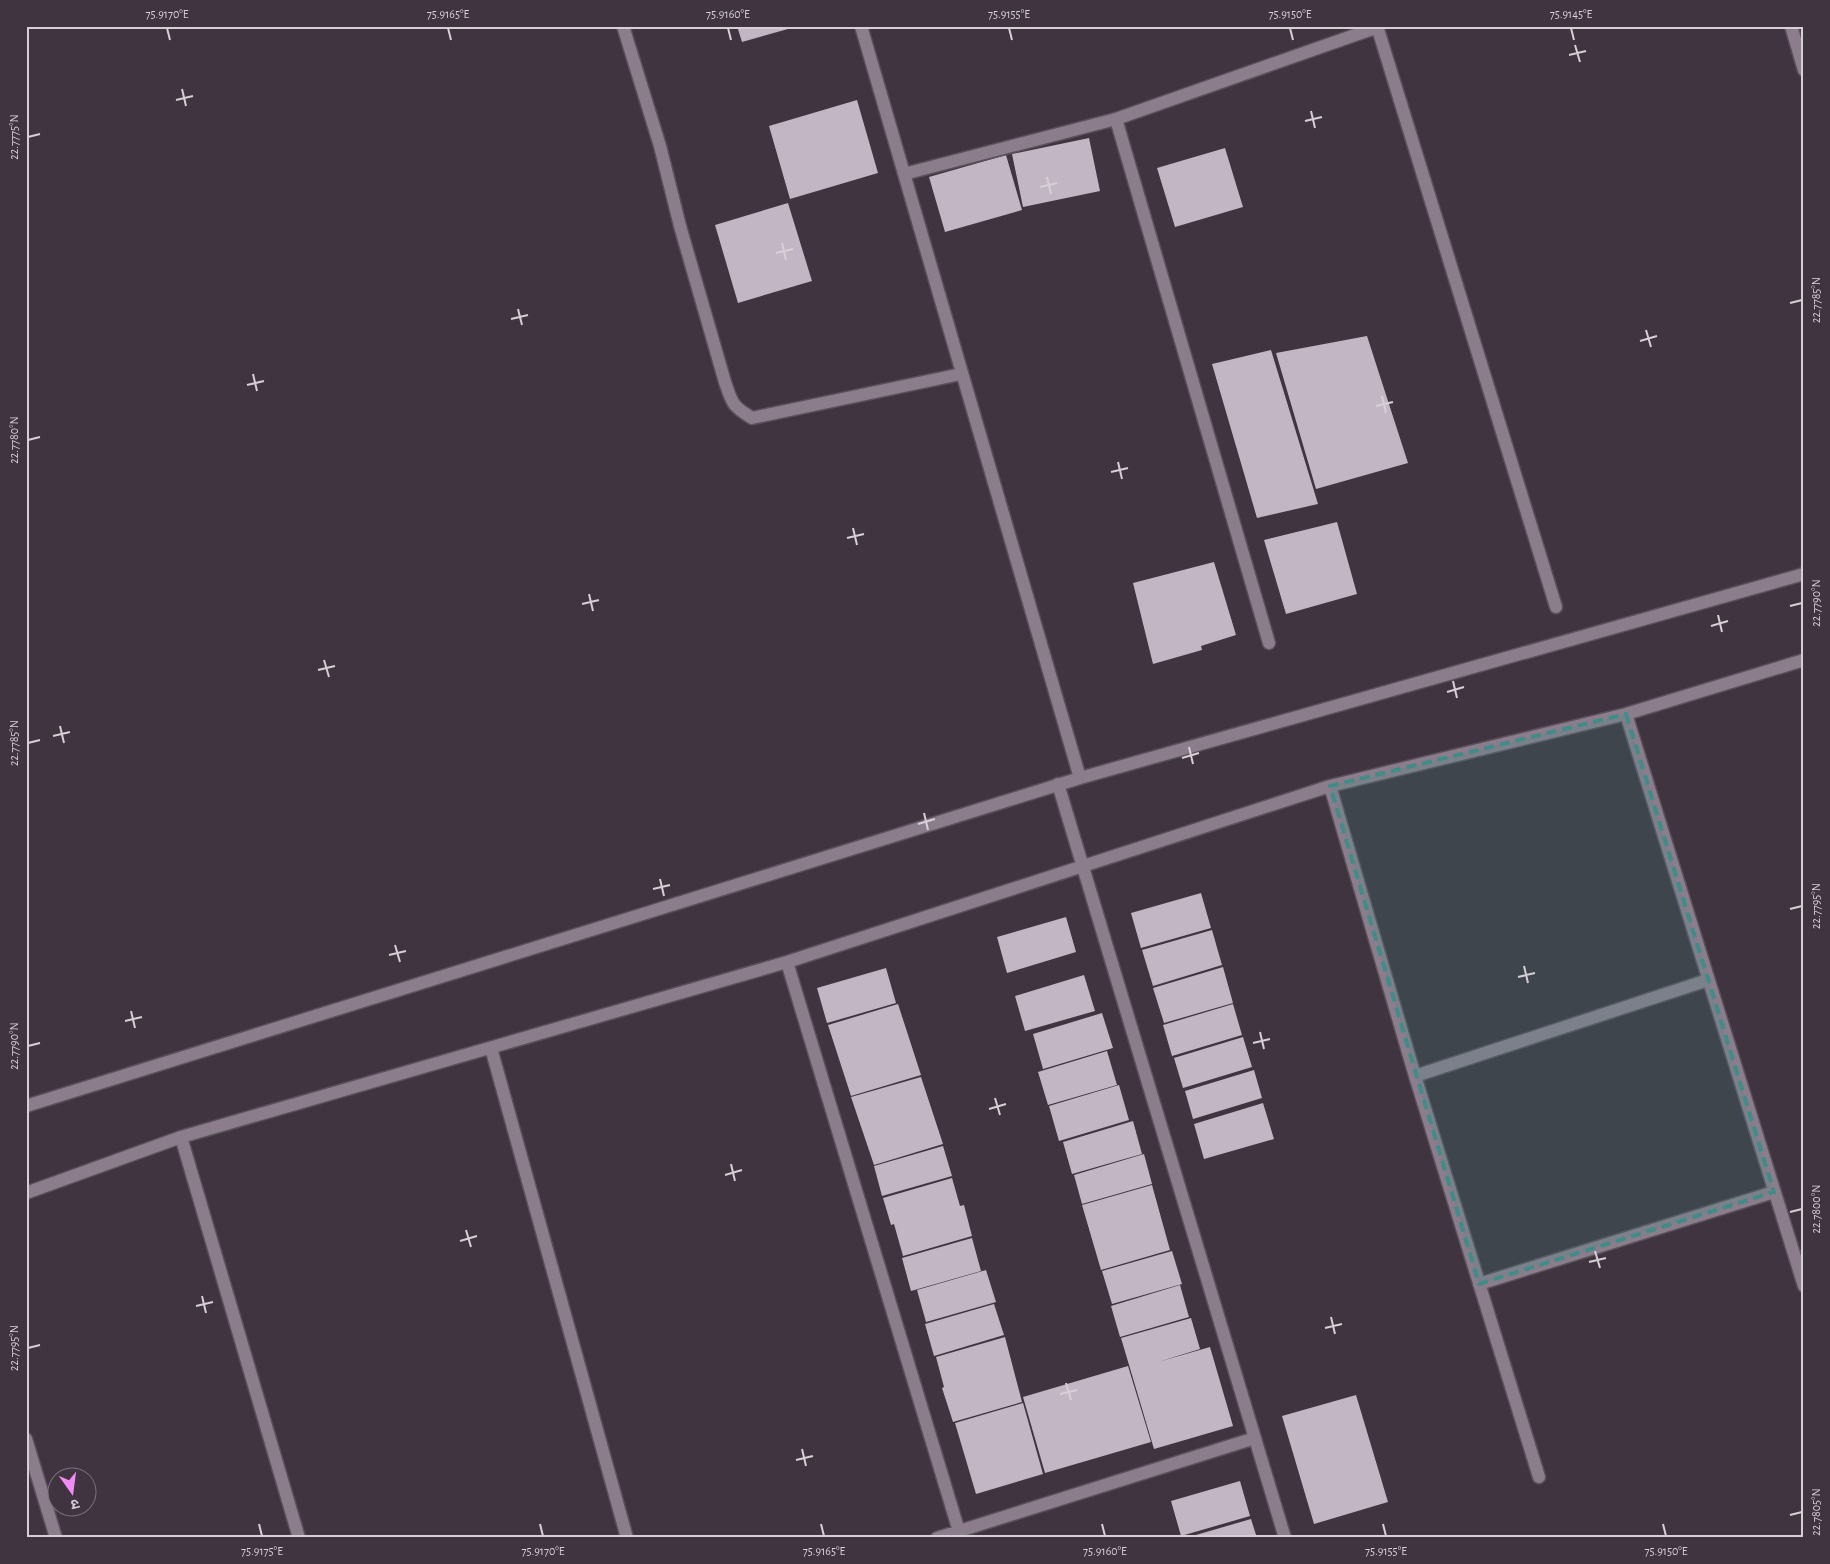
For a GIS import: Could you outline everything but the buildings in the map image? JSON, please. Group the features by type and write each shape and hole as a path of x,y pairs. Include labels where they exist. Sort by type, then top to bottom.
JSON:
{"street":[{"path":"623,26 660,146 680,226 725,382 730,398 737,409 752,418 962,374"},
{"path":"861,26 1080,778"},
{"path":"1791,26 1804,70"},
{"path":"904,174 1116,119 1378,27 1556,608"},
{"path":"1116,119 1269,643"},
{"path":"26,1106 1058,784 1804,574"},
{"path":"26,1193 181,1137 787,962 1082,868 1330,786 1626,714 1804,660"},
{"path":"1626,714 1804,1286"},
{"path":"1058,784 1285,1538"},
{"path":"1330,786 1415,1076 1539,1477"},
{"path":"787,962 960,1534"},
{"path":"1415,1076 1708,980"},
{"path":"491,1048 627,1538"},
{"path":"181,1137 299,1538"},
{"path":"1479,1284 1774,1192"},
{"path":"937,1538 960,1534 1255,1438"},
{"path":"26,1439 56,1538"}],"highlighted area":[{"path":"1626,714 1774,1192 1479,1284 1330,786"}]}
